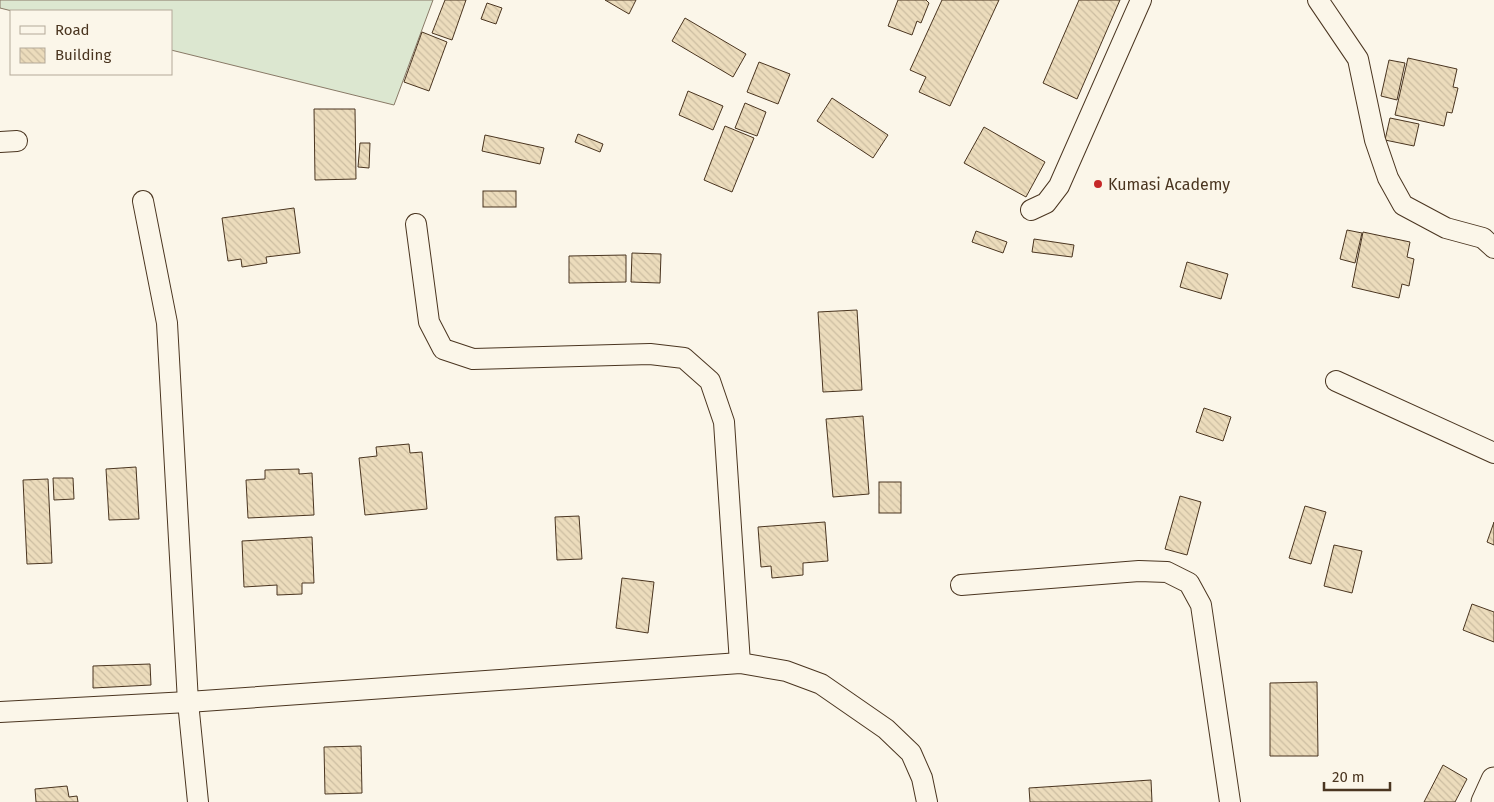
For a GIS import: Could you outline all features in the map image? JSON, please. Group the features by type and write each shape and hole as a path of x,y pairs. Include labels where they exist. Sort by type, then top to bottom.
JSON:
{"street":[{"path":"1031,210 1046,203 1059,186 1141,0"},
{"path":"1318,0 1358,60 1375,140 1388,178 1403,205 1446,228 1483,238 1494,248"},
{"path":"143,201 167,323 188,702 198,802"},
{"path":"416,224 429,322 443,349 473,358 650,354 684,358 710,381 724,422 740,663"},
{"path":"1336,381 1494,453"},
{"path":"961,586 1140,572 1167,572 1189,583 1201,605 1230,802"},
{"path":"0,712 188,702 740,663 786,671 821,684 886,729 912,753 922,778 927,802"},
{"path":"1484,802 1494,780"}],"green space":[{"path":"0,0 433,0 394,105 172,50 172,10 10,10 0,8"}],"building":[{"path":"445,0 466,0 452,40 432,33"},
{"path":"605,0 636,0 629,14"},
{"path":"898,0 926,0 929,3 921,23 917,21 912,35 888,26"},
{"path":"942,0 999,0 950,106 919,92 926,77 910,70"},
{"path":"1079,0 1120,0 1077,99 1043,83"},
{"path":"487,3 502,8 496,24 481,19"},
{"path":"685,18 746,54 733,77 672,41"},
{"path":"422,32 447,42 429,91 404,82"},
{"path":"1408,58 1457,69 1453,87 1458,88 1452,113 1447,112 1444,126 1395,115"},
{"path":"1389,60 1405,63 1397,100 1381,96"},
{"path":"759,62 790,74 778,104 747,92"},
{"path":"688,91 723,106 713,130 679,115"},
{"path":"832,98 888,135 873,158 817,121"},
{"path":"745,103 766,112 757,136 735,128"},
{"path":"314,109 355,109 356,179 315,180"},
{"path":"1390,118 1419,124 1414,146 1385,140"},
{"path":"725,126 754,138 732,192 704,180"},
{"path":"984,127 1045,162 1026,197 964,163"},
{"path":"578,134 603,144 600,152 575,142"},
{"path":"485,135 544,148 540,164 482,151"},
{"path":"360,143 370,143 369,168 358,167"},
{"path":"483,191 516,191 516,207 483,207"},
{"path":"294,208 300,253 266,257 267,263 242,267 241,259 228,261 222,218"},
{"path":"1347,230 1362,233 1355,263 1340,259"},
{"path":"976,231 1007,242 1003,253 972,242"},
{"path":"1363,232 1410,242 1407,257 1414,259 1409,286 1402,284 1399,298 1352,287"},
{"path":"1034,239 1074,245 1072,257 1032,252"},
{"path":"632,253 661,254 660,283 631,282"},
{"path":"626,255 626,282 569,283 569,256"},
{"path":"1187,262 1228,274 1221,299 1180,287"},
{"path":"857,310 862,390 823,392 818,312"},
{"path":"1204,408 1231,417 1223,441 1196,432"},
{"path":"863,416 869,494 833,497 826,419"},
{"path":"409,444 410,453 422,452 427,509 365,515 359,458 377,456 376,447"},
{"path":"136,467 139,519 109,520 106,469"},
{"path":"299,469 299,474 312,473 314,515 248,518 246,480 265,479 265,470"},
{"path":"53,478 73,478 74,499 54,500"},
{"path":"48,479 52,563 27,564 23,480"},
{"path":"879,482 901,482 901,513 879,513"},
{"path":"1180,496 1201,502 1187,555 1165,549"},
{"path":"1305,506 1326,512 1311,564 1289,558"},
{"path":"579,516 582,559 557,560 555,517"},
{"path":"825,522 828,561 803,563 803,575 772,578 771,566 761,567 758,527"},
{"path":"1494,522 1494,545 1487,542"},
{"path":"312,537 314,583 302,583 302,594 277,595 277,585 244,587 242,541"},
{"path":"1334,545 1362,551 1352,593 1324,586"},
{"path":"622,578 654,582 648,633 616,628"},
{"path":"1472,604 1494,612 1494,642 1463,630"},
{"path":"150,664 151,685 93,688 93,666"},
{"path":"1317,682 1318,756 1270,756 1270,683"},
{"path":"361,746 362,793 325,794 324,747"},
{"path":"1443,765 1467,779 1455,802 1424,802"},
{"path":"1151,780 1152,802 1030,802 1029,788"},
{"path":"67,786 69,797 77,796 78,802 36,802 35,789"}],"place":[{"name":"Kumasi Academy","path":"1098,184"}]}
